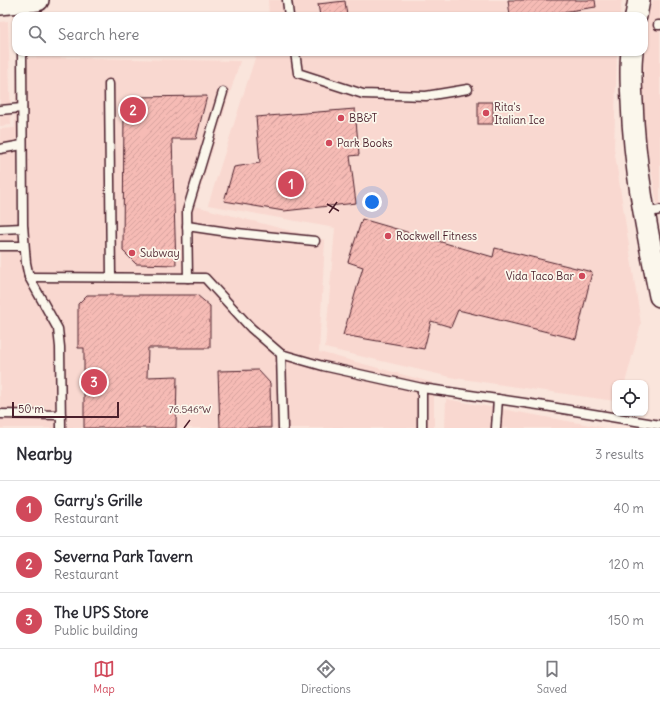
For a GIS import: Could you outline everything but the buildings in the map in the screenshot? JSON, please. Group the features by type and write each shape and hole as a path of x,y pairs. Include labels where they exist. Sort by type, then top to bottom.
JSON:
{"street":[{"path":"637,12 639,0"},
{"path":"0,4 27,3"},
{"path":"632,56 633,124 638,179 652,211 660,296"}],"lane":[{"path":"287,0 288,12"},
{"path":"22,56 24,246 29,277 58,329 60,347 61,428"},
{"path":"296,56 298,72 363,94 426,96 468,89"},
{"path":"109,84 111,278"},
{"path":"188,278 187,211 223,92"},
{"path":"0,110 22,108"},
{"path":"0,149 22,145"},
{"path":"187,226 315,241"},
{"path":"0,229 23,228"},
{"path":"0,246 24,246"},
{"path":"29,277 205,278 251,328 281,354 323,366 422,388 660,425"},
{"path":"281,354 283,428"},
{"path":"422,388 422,428"},
{"path":"496,428 498,399"},
{"path":"0,414 61,415"}],"shaded area":[{"path":"268,0 622,0 620,12 269,12"},
{"path":"653,0 660,0 660,209 658,209 643,124 644,56 648,56 648,14"},
{"path":"8,21 11,125 0,126 0,22"},
{"path":"256,56 617,56 614,148 641,324 626,380 612,380 612,401 455,378 325,348 335,228 208,205"},
{"path":"17,57 240,61 195,206 325,240 319,352 434,383 434,428 0,428 0,129 15,128"},
{"path":"446,399 606,428 445,428"}],"place":[{"name":"Severna Park Tavern","path":"133,110"},
{"name":"Rita's Italian Ice","path":"486,113"},
{"name":"BB&T","path":"341,118"},
{"name":"Park Books","path":"329,143"},
{"name":"Garry's Grille","path":"291,184"},
{"name":"Rockwell Fitness","path":"388,236"},
{"name":"Subway","path":"132,253"},
{"name":"Vida Taco Bar","path":"582,276"},
{"name":"The UPS Store","path":"94,382"}]}
